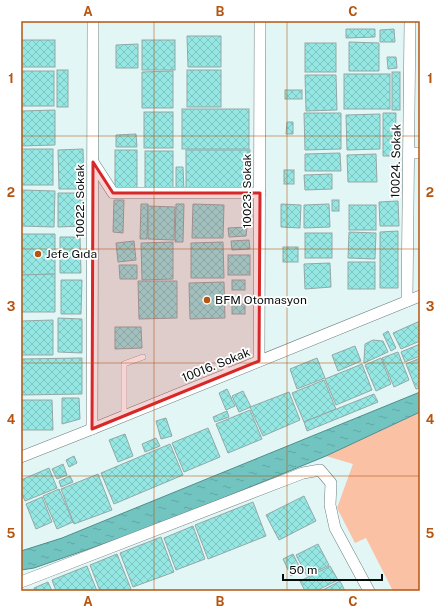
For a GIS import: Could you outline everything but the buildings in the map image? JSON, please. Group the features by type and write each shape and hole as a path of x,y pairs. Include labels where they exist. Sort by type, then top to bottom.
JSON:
{"street":[{"name":"10022. Sokak","path":"92,429 93,21"},
{"name":"10023. Sokak","path":"259,361 260,21"},
{"name":"10024. Sokak","path":"407,301 414,153 410,21"},
{"path":"93,162 114,193 260,193"},
{"name":"10016. Sokak","path":"21,457 124,416 226,369 259,361 420,296"},
{"path":"21,582 303,473 320,470 331,483 330,505 335,528 369,591"}],"lane":[{"path":"124,416 124,364 142,357"}],"highlighted area":[{"path":"93,162 113,193 260,193 259,361 92,429"}],"shaded area":[{"path":"420,412 420,591 393,591 366,538 355,543 337,508 353,464 326,456"}],"water":[{"path":"420,392 420,412 326,456 155,526 34,568 21,570 21,551 62,538"}],"place":[{"name":"Jefe Gıda","path":"38,254"},
{"name":"BFM Otomasyon","path":"207,300"}]}
